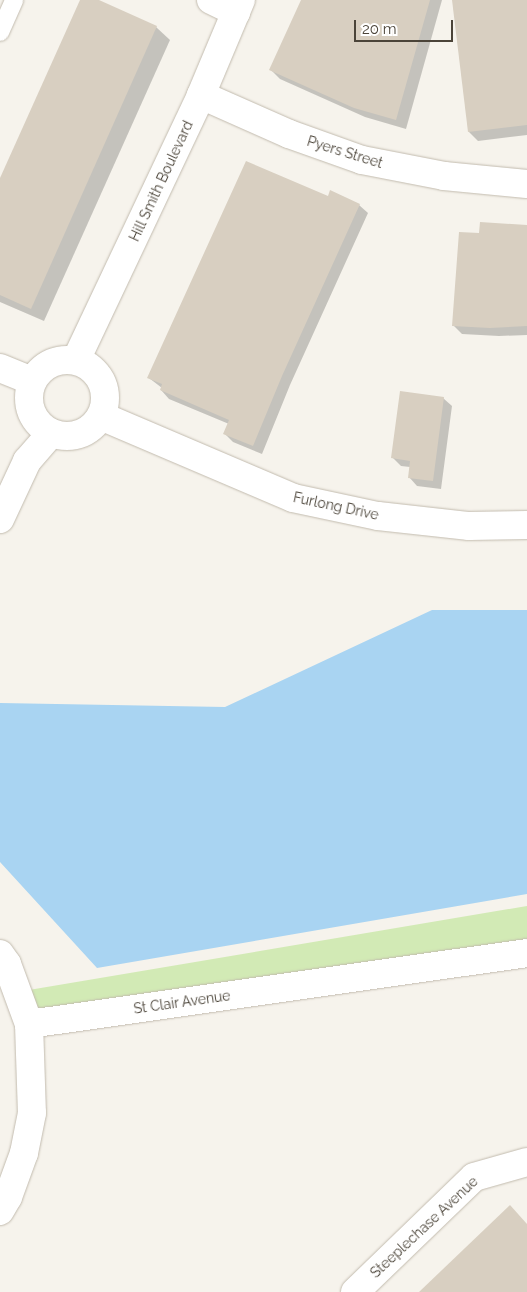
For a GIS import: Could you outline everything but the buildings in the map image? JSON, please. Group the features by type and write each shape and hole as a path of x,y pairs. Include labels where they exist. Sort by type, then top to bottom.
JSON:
{"street":[{"path":"211,0 238,6"},
{"name":"Hill Smith Boulevard","path":"76,360 201,95 238,6"},
{"name":"Pyers Street","path":"201,95 289,134 362,160 444,176 527,184"},
{"path":"76,360 87,365 102,382 106,393 101,416 85,432 74,436 51,433 41,426 34,417 29,393 33,381 40,371 51,363 76,360"},
{"path":"0,368 33,381"},
{"name":"Furlong Drive","path":"101,416 293,498 378,516 469,526 527,525"},
{"path":"0,519 27,461 51,433"},
{"name":"St Clair Avenue","path":"28,1024 527,953"},
{"path":"0,954 7,964 28,1024 32,1113 24,1153 8,1197 0,1211"},
{"name":"Steeplechase Avenue","path":"355,1292 474,1177 527,1162"}],"lane":[{"path":"0,32 14,0"}],"green space":[{"path":"527,906 527,951 29,1024 17,992"}],"water":[{"path":"432,610 527,610 527,894 97,968 0,862 0,703 225,707"}]}
